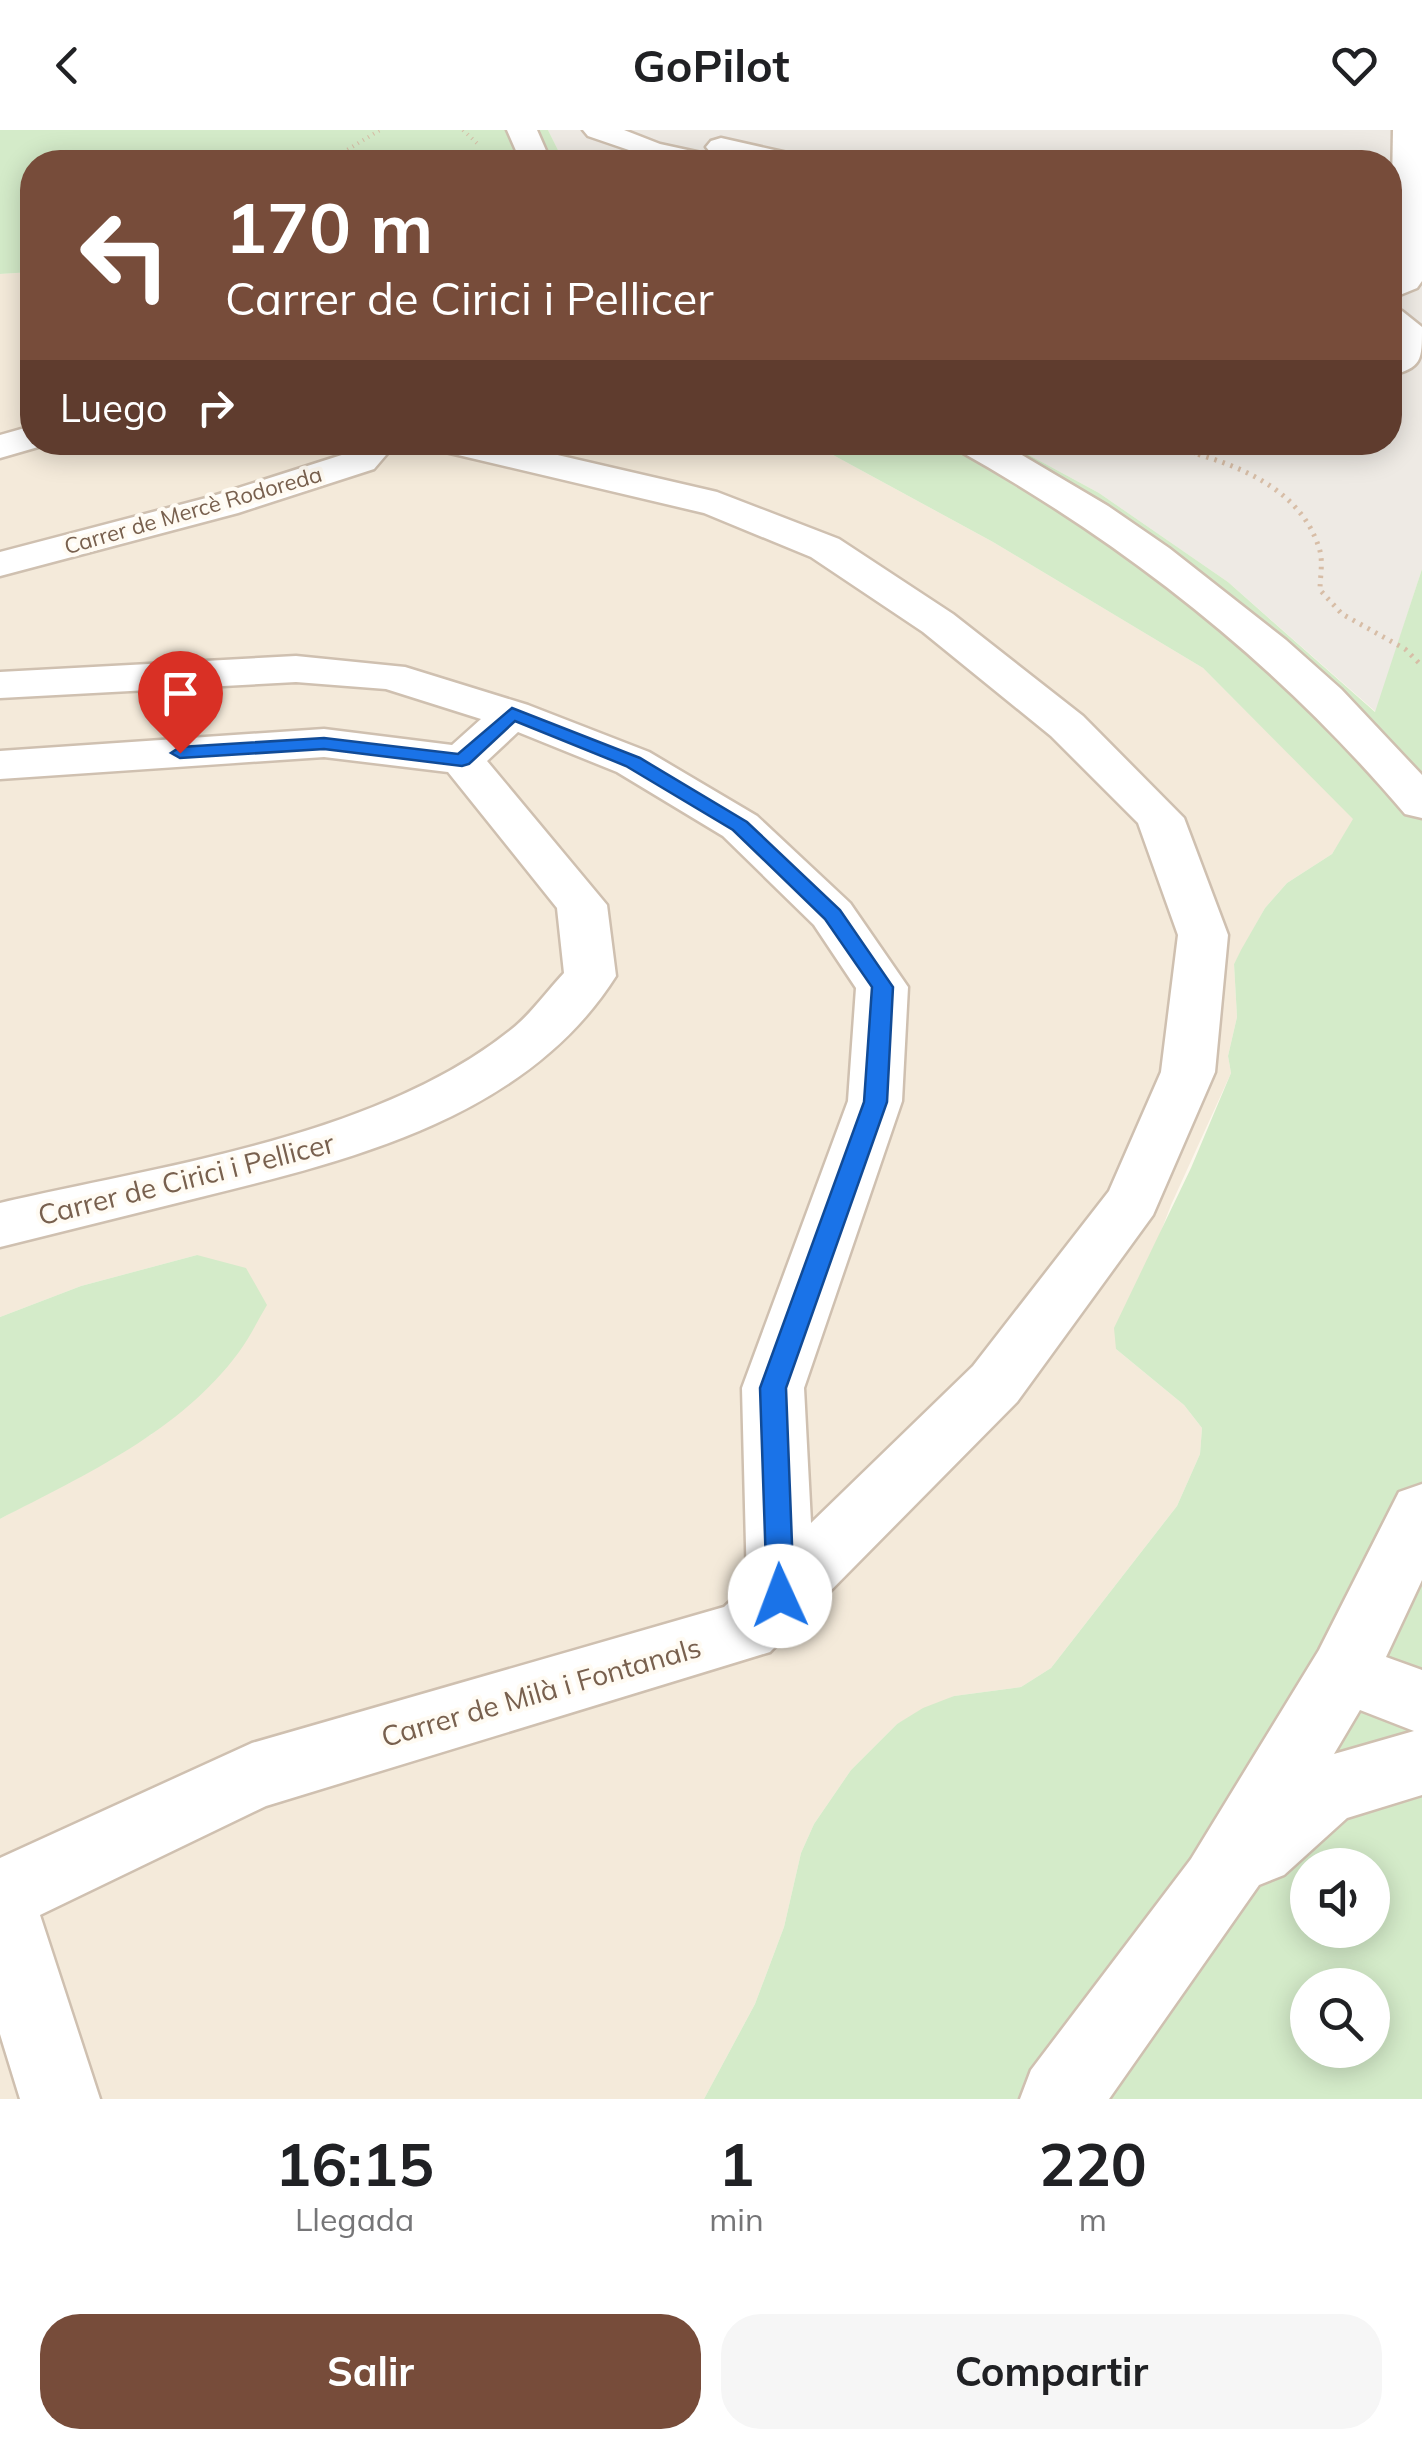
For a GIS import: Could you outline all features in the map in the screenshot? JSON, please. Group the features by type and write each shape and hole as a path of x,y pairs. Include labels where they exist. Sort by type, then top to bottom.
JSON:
{"street":[{"path":"598,130 649,150"},
{"path":"1402,283 1408,130"},
{"path":"1402,328 1412,336 1413,344 1402,361"},
{"name":"Carrer de Mercè Rodoreda","path":"0,564 224,506 360,461 366,455"},
{"name":"Carrer de Milà i Fontanals","path":"0,1896 252,1778 746,1632 994,1384 1133,1200 1188,1072 1204,935 1160,818 1067,726 938,623 826,548 717,504 506,455"},
{"path":"994,455 1087,509 1190,584 1349,724 1422,804"},
{"path":"0,685 296,669 390,676 512,714 633,762 740,826 832,914 882,987 875,1102 773,1388 780,1596"},
{"path":"0,764 324,744 462,760 512,714"},
{"name":"Carrer de Cirici i Pellicer","path":"0,1225 325,1147 453,1093 532,1041 590,976 582,904 462,760"},
{"path":"1060,2099 1218,1886 1344,1672 1422,1511"},
{"path":"1344,1672 1422,1702"},
{"path":"1218,1886 1325,1791 1422,1762"},
{"path":"0,1909 60,2099"}],"path":[{"path":"346,150 380,130"},
{"path":"1202,455 1275,487 1303,515 1321,553 1320,590 1342,614 1405,649 1422,666"}],"shaded area":[{"path":"548,130 1422,130 1422,569 1376,712 1228,582 1099,493 1029,455 1402,455 1402,150 558,150"},
{"path":"20,273 20,455 833,455 993,542 1203,668 1354,819 1332,854 1287,883 1265,908 1234,964 1237,1017 1228,1056 1231,1073 1171,1205 1116,1349 1184,1405 1202,1428 1200,1454 1177,1506 1051,1668 1021,1687 954,1696 897,1724 851,1770 814,1824 801,1853 784,1927 755,2004 704,2099 0,2099 0,1519 152,1434 197,1255 81,1286 0,1317 0,274"}],"green space":[{"path":"0,130 548,130 558,150 20,150 20,273 0,274"},
{"path":"833,455 1029,455 1099,493 1228,582 1375,712 1422,569 1422,2099 704,2099 755,2004 784,1927 801,1853 814,1824 851,1770 897,1724 923,1708 954,1696 1021,1687 1051,1668 1177,1506 1200,1454 1202,1428 1184,1405 1116,1349 1114,1328 1191,1168 1231,1073 1228,1056 1237,1017 1234,964 1265,908 1287,883 1332,854 1353,819 1203,668 993,542"},
{"path":"197,1255 246,1268 267,1305 239,1352 189,1405 130,1449 0,1519 0,1317 81,1286"}],"route":[{"path":"180,753 324,744 462,760 512,714 633,762 740,826 832,914 882,987 875,1102 773,1388 780,1596"}]}
